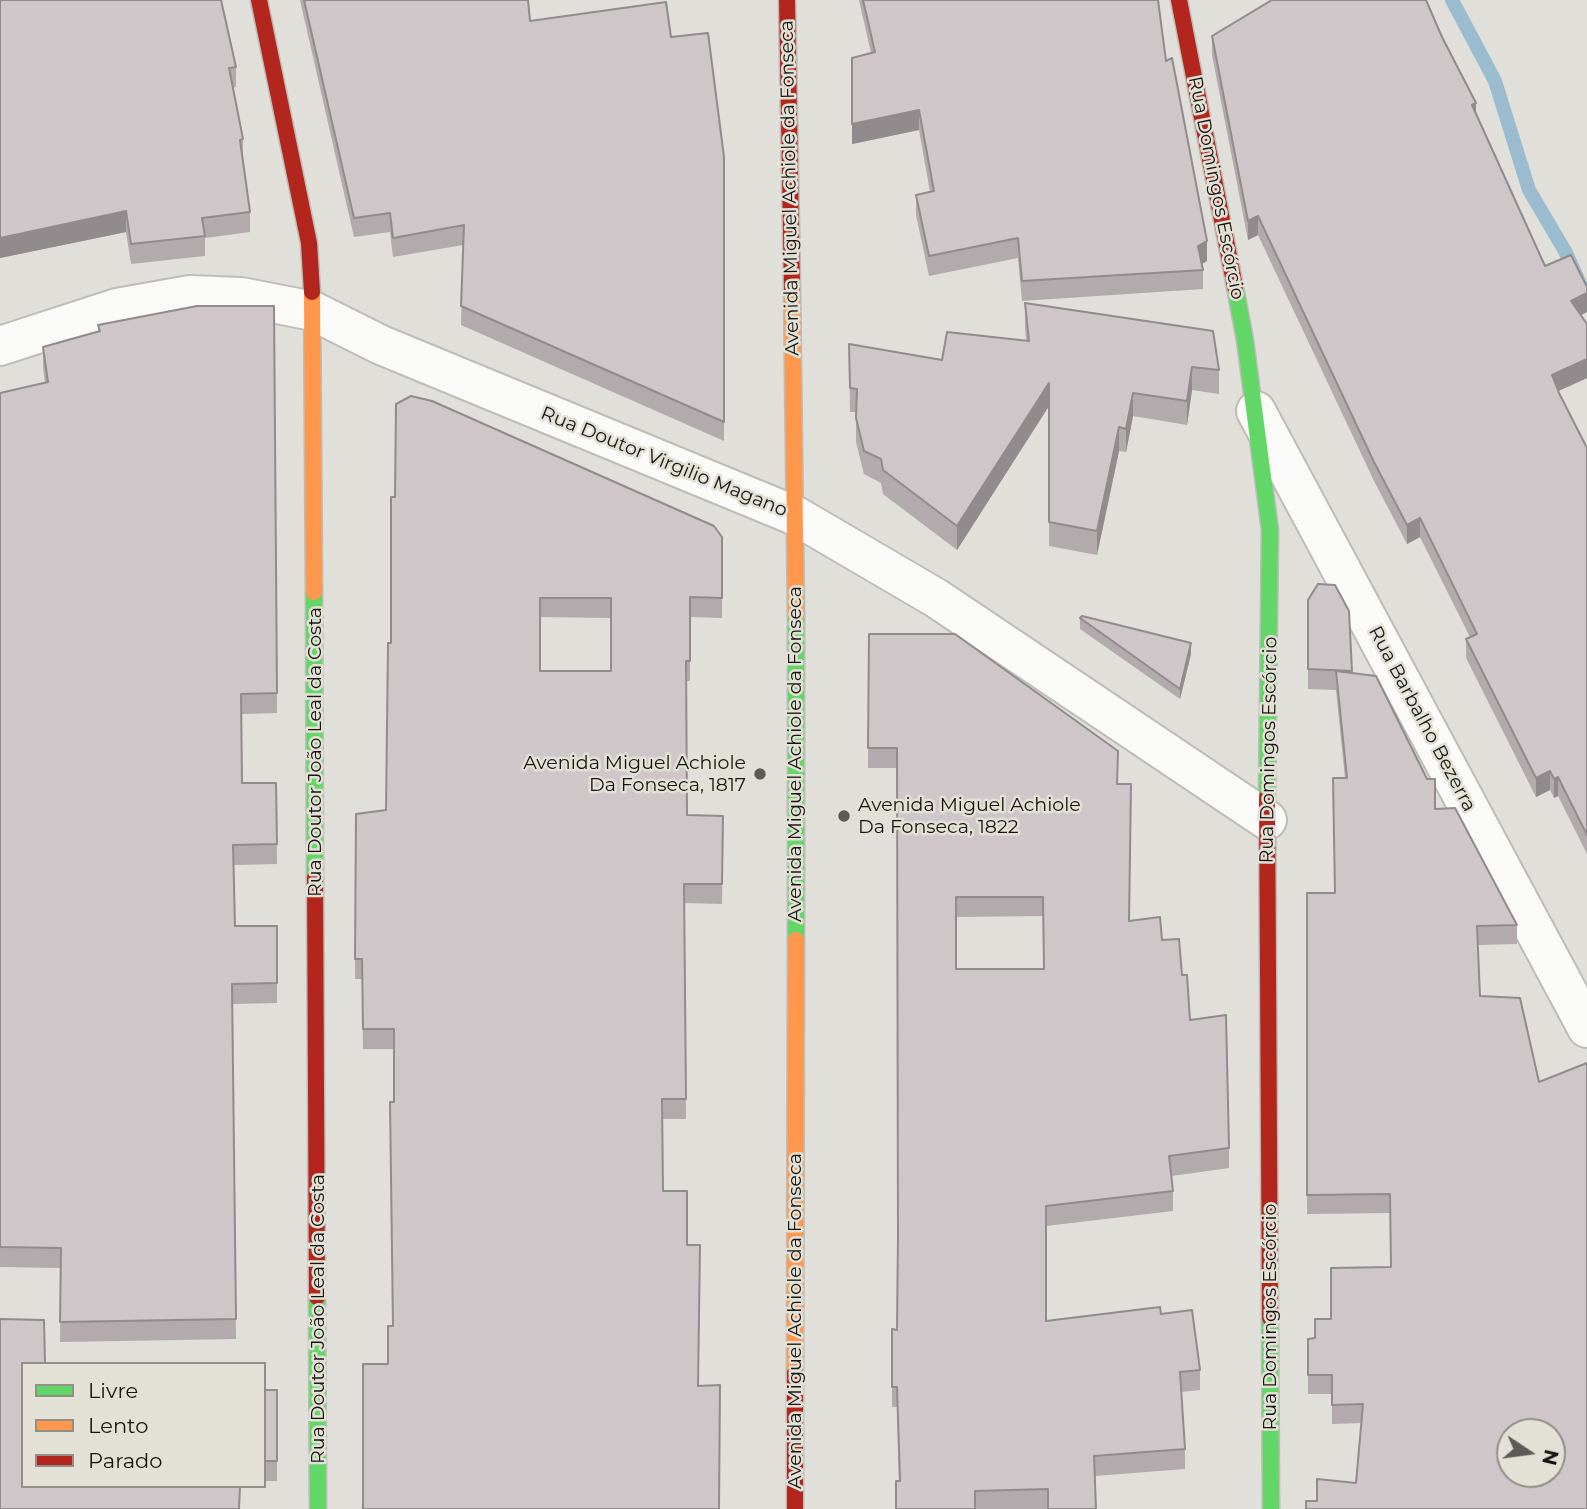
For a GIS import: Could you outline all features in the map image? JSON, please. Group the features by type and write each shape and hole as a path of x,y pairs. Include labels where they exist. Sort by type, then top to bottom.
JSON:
{"street":[{"name":"Rua Doutor João Leal da Costa","path":"259,0 309,243 313,311 318,1509"},
{"name":"Avenida Miguel Achiole da Fonseca","path":"787,0 796,516 794,1509"},
{"name":"Rua Domingos Escórcio","path":"1179,0 1231,260 1256,411 1270,530 1267,820 1271,1509"},
{"name":"Rua Doutor Virgilio Magano","path":"0,346 117,308 190,295 241,297 313,311 381,345 796,516 936,598 1267,820"},
{"name":"Rua Barbalho Bezerra","path":"1256,411 1587,1028"}],"building":[{"path":"0,0 221,0 236,67 229,68 243,139 240,140 250,212 202,218 205,236 131,244 126,211 0,238"},
{"path":"304,0 528,0 530,21 666,2 671,37 708,33 724,157 724,422 461,306 464,225 393,238 390,213 354,218"},
{"path":"863,0 1158,0 1166,61 1172,58 1207,241 1198,246 1203,270 1022,281 1018,238 929,256 916,195 934,191 919,110 852,124 852,58 875,52"},
{"path":"1272,0 1426,0 1476,103 1472,105 1545,266 1571,255 1587,287 1587,293 1571,301 1587,324 1587,359 1552,375 1587,448 1587,835 1558,777 1554,779 1550,771 1536,778 1466,639 1477,634 1420,518 1407,525 1374,462 1258,216 1248,221 1212,36"},
{"path":"1025,303 1213,331 1219,370 1192,367 1187,401 1133,393 1126,429 1119,427 1097,531 1049,522 1049,383 957,526 883,470 881,459 864,451 856,418 857,389 850,388 849,344 942,360 947,332 1029,341"},
{"path":"197,306 274,306 277,693 241,694 242,783 276,783 277,844 233,845 235,926 277,926 277,983 232,984 236,1319 60,1322 61,1248 0,1247 0,393 48,382 43,347 100,331 98,325"},
{"path":"411,396 432,401 714,526 722,537 722,598 690,597 690,661 686,661 687,815 723,816 722,884 684,884 686,1099 662,1099 663,1191 687,1191 687,1245 700,1245 698,1386 720,1385 719,1509 363,1509 363,1364 388,1364 388,1326 393,1326 390,1102 394,1102 394,1029 363,1029 362,959 355,959 356,814 386,810 388,643 391,643 391,497 395,497 396,404","holes":["540,598 611,598 611,671 540,671"]},
{"path":"1318,584 1335,585 1349,611 1352,671 1308,669 1308,600"},
{"path":"1082,616 1191,643 1180,689 1080,618"},
{"path":"869,634 955,634 1118,751 1117,784 1131,784 1129,921 1160,917 1162,940 1179,939 1182,975 1187,975 1190,1020 1226,1015 1229,1148 1169,1156 1173,1191 1046,1206 1046,1321 1160,1307 1161,1314 1192,1310 1200,1370 1180,1372 1185,1449 1094,1456 1096,1509 1048,1509 1048,1489 975,1491 975,1509 896,1509 896,1481 900,1481 897,1387 892,1387 892,1329 897,1330 898,1235 897,748 868,748","holes":["956,897 1043,897 1044,969 956,969"]},
{"path":"1336,671 1376,676 1427,779 1435,779 1435,809 1455,808 1517,925 1477,926 1480,996 1520,998 1539,1082 1587,1063 1587,1509 1306,1509 1306,1501 1317,1501 1317,1479 1356,1483 1363,1404 1332,1405 1332,1375 1308,1375 1308,1339 1315,1338 1315,1319 1331,1319 1331,1268 1391,1267 1390,1194 1307,1195 1307,893 1335,893 1333,778 1347,778"},
{"path":"0,1319 44,1320 45,1362 21,1362 21,1488 240,1488 239,1509 0,1509"},
{"path":"266,1390 277,1390 277,1461 266,1461"}],"waterway":[{"path":"1452,0 1495,81 1529,190 1565,251 1587,299"}],"traffic: fast":[{"path":"1235,287 1245,340 1270,530 1267,797"},
{"path":"314,592 315,878"},
{"path":"796,615 796,940"},
{"path":"317,1297 318,1509"},
{"path":"1270,1318 1271,1509"}],"traffic: slow":[{"path":"792,288 796,615"},
{"path":"312,292 314,592"},
{"path":"795,1373 796,940"}],"traffic: jam":[{"path":"259,0 309,243 312,292"},
{"path":"787,0 792,288"},
{"path":"1179,0 1235,287"},
{"path":"1267,797 1270,1318"},
{"path":"315,878 317,1297"},
{"path":"795,1373 795,1509"}],"place":[{"name":"Avenida Miguel Achiole Da Fonseca, 1817","path":"760,774"},
{"name":"Avenida Miguel Achiole Da Fonseca, 1822","path":"844,816"}]}
